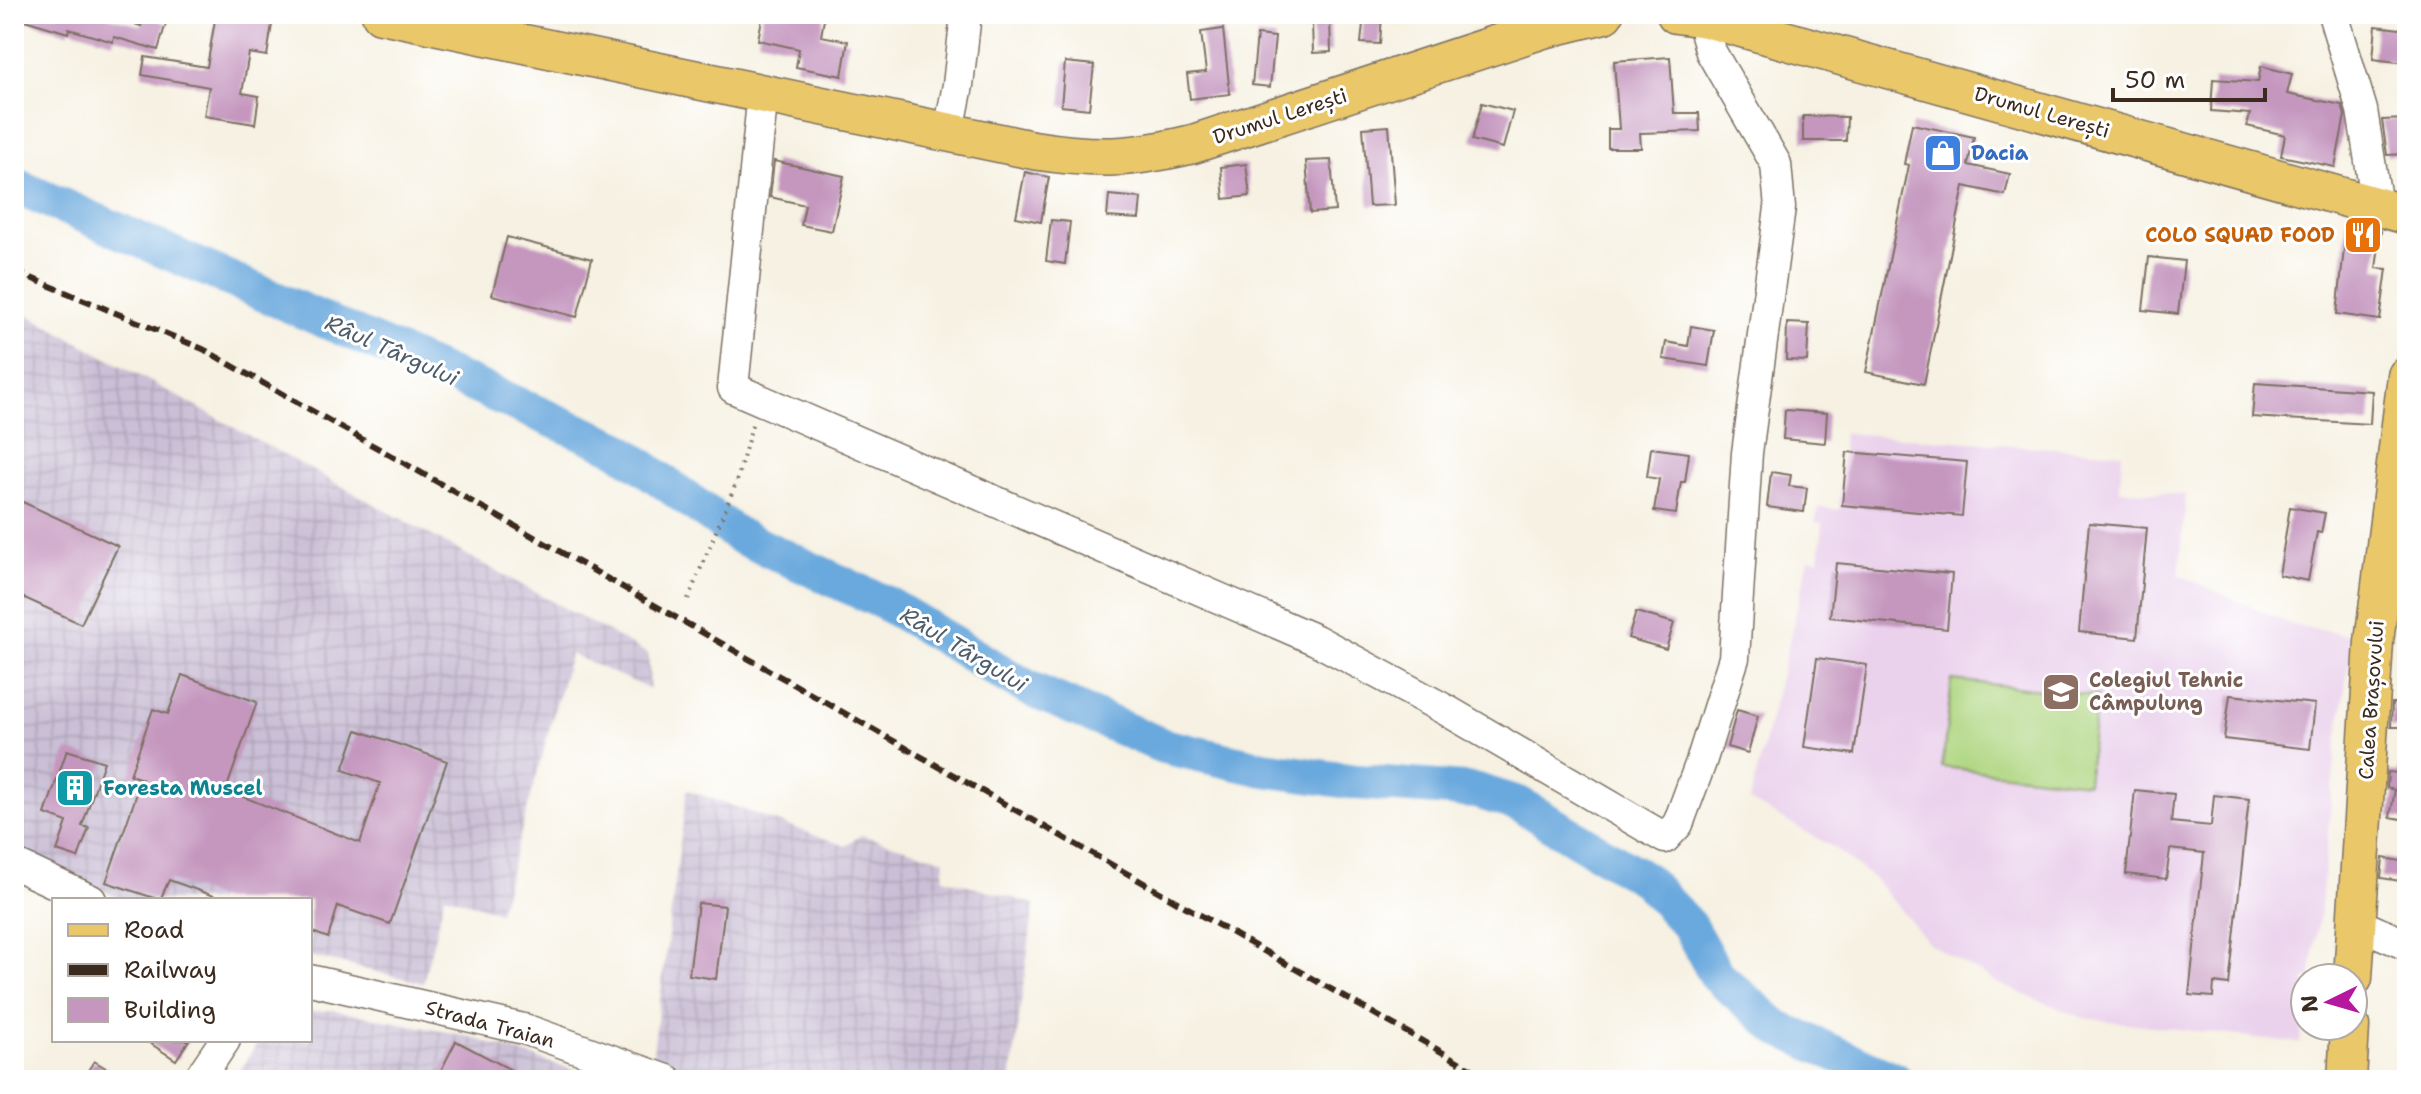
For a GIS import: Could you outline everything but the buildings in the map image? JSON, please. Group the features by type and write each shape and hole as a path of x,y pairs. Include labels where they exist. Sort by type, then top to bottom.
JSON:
{"main road":[{"name":"Drumul Lerești","path":"381,14 1077,157 1140,156 1241,129 1543,29 1604,14"},
{"name":"Drumul Lerești","path":"1691,16 2392,211"},
{"name":"Calea Brașovului","path":"2354,962 2374,642 2407,376"},
{"path":"2347,1080 2349,1042"}],"street":[{"path":"949,131 966,14"},
{"path":"2333,14 2362,110 2374,176 2392,211"},
{"path":"763,92 733,388 1316,640 1446,710 1665,838 1678,824 1734,658 1747,453 1780,208 1776,164 1711,52 1706,35 1691,16"},
{"path":"14,864 87,898"},
{"path":"2356,923 2407,945"},
{"name":"Strada Traian","path":"312,980 524,1029 667,1080"},
{"path":"198,1080 224,1042"}],"path":[{"path":"688,599 737,481 758,399"}],"shaded area":[{"name":"Foresta Muscel","path":"14,307 648,654 650,689 570,654 499,912 445,895 423,983 312,956 312,898 119,898 14,850"},
{"name":"Colegiul Tehnic Câmpulung","path":"1843,433 2122,453 2120,490 2186,495 2179,575 2293,625 2353,636 2336,749 2312,962 2289,962 2289,1042 2083,1018 2001,985 1930,944 1875,880 1833,847 1750,801 1809,559 1819,560 1823,523 1815,522 1819,507 1839,510"},
{"path":"687,790 846,846 861,835 945,860 943,878 1034,904 1011,1080 608,1080 651,1067"},
{"path":"333,1010 467,1036 605,1080 234,1080 258,1042 312,1042 312,1012"}],"green space":[{"path":"1952,680 2097,696 2087,783 1942,767"}],"waterway":[{"name":"Râul Târgului","path":"14,185 617,448 739,536 887,604 1028,688 1163,746 1264,769 1356,782 1477,791 1519,804 1646,880 1689,926 1717,976 1778,1028 1895,1080"}],"railway":[{"path":"14,271 203,349 1491,1080"}],"place":[{"name":"Dacia","path":"1943,153"},
{"name":"COLO SQUAD FOOD","path":"2363,235"},
{"name":"Colegiul Tehnic Câmpulung","path":"2061,692"},
{"name":"Foresta Muscel","path":"75,788"}]}
